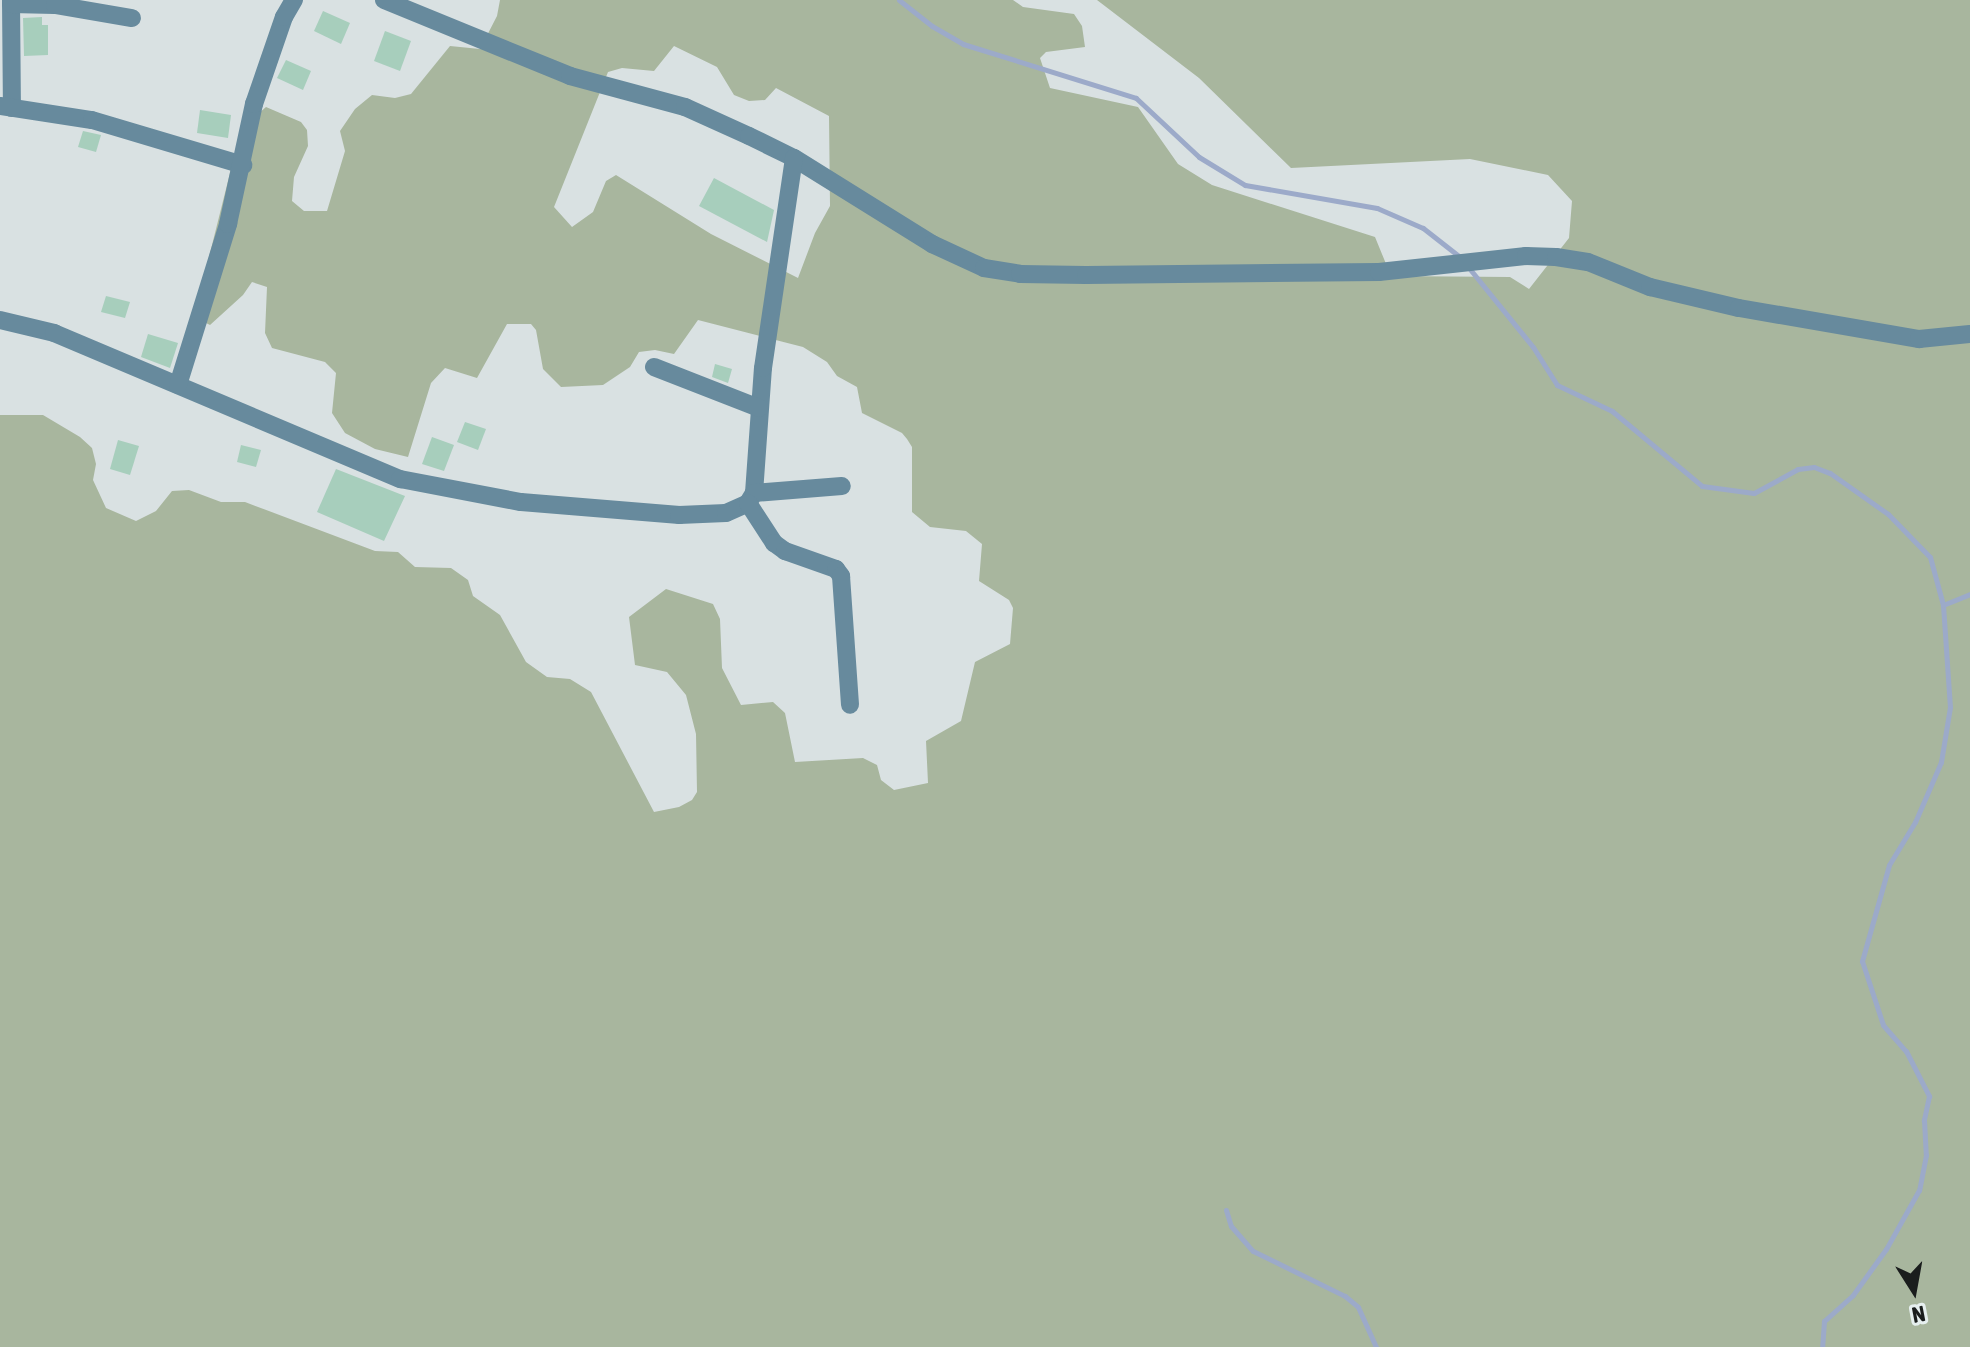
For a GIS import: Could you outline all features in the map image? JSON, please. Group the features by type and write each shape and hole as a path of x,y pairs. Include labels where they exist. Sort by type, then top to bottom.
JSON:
{"street":[{"path":"178,385 243,165 254,104 284,17 294,0"},
{"path":"384,0 570,76 685,107 794,158 932,244 984,268 1020,274 1102,275 1379,272 1526,256 1588,262 1650,287 1739,308 1919,339 1970,334"},
{"path":"132,18 55,2 11,2 6,107 92,120 243,165"},
{"path":"794,158 759,408 751,498 774,543 785,551 836,569 841,576 850,705"},
{"path":"0,320 54,333 400,479 453,491 521,502 704,516 726,513 751,498 842,486"},
{"path":"654,367 759,408"}],"green space":[{"path":"500,0 1013,0 1023,7 1074,14 1082,26 1085,47 1046,52 1040,58 1050,88 1138,107 1178,164 1212,185 1375,237 1391,276 1510,277 1529,289 1569,238 1572,201 1548,175 1470,159 1291,168 1199,78 1097,0 1970,0 1970,1347 0,1347 0,415 43,415 80,437 92,448 96,464 93,480 106,508 136,521 156,511 172,491 189,490 221,502 245,502 375,551 398,552 415,567 451,568 468,580 473,596 500,615 526,662 547,677 570,679 591,692 654,812 679,807 692,800 697,792 696,734 686,695 667,672 635,665 629,617 666,589 713,604 720,619 722,668 741,705 773,702 785,713 795,762 863,758 877,765 881,780 894,790 928,783 926,741 961,721 975,662 1010,644 1013,608 1009,600 979,581 982,544 966,531 930,527 912,512 912,447 907,439 902,433 862,413 857,387 837,376 827,362 803,347 698,320 674,354 655,350 639,352 630,367 603,385 561,387 543,369 536,330 531,324 507,324 477,378 445,368 431,383 408,457 375,449 345,433 332,413 336,373 325,362 272,348 265,333 267,287 252,282 243,295 210,325 194,317 241,129 266,107 301,122 307,130 308,146 294,177 292,201 304,211 327,211 345,151 340,131 355,109 372,95 395,98 411,94 450,46 480,49 497,16","holes":["674,46 717,67 734,95 749,101 765,100 776,88 829,116 830,206 815,233 798,278 711,234 616,175 606,181 593,212 572,227 554,207 608,72 622,68 654,71"]}],"building":[{"path":"323,11 350,23 341,44 314,31"},
{"path":"42,17 42,25 48,25 48,55 24,56 23,18"},
{"path":"385,31 411,41 400,71 374,61"},
{"path":"286,60 311,71 303,90 277,78"},
{"path":"200,110 231,115 228,138 197,133"},
{"path":"83,131 101,135 96,152 78,147"},
{"path":"714,178 774,210 767,242 699,206"},
{"path":"106,296 130,302 125,318 101,312"},
{"path":"148,334 178,343 170,368 141,357"},
{"path":"715,364 732,369 728,383 712,377"},
{"path":"465,422 486,429 478,450 457,442"},
{"path":"432,437 454,445 444,471 422,464"},
{"path":"118,440 139,446 130,475 110,469"},
{"path":"241,445 261,450 256,467 237,462"},
{"path":"336,469 405,496 384,541 317,512"}],"waterway":[{"path":"899,0 932,26 963,44 1136,98 1199,157 1245,185 1377,208 1423,228 1460,257"},
{"path":"1469,268 1533,347 1557,385 1612,411 1702,486 1754,493 1798,469 1814,467 1830,473 1888,514 1930,557 1943,605 1950,707 1941,762 1915,822 1889,865 1862,961 1883,1025 1906,1051 1929,1096 1924,1120 1926,1155 1919,1190 1886,1249 1853,1295 1824,1321 1822,1347"},
{"path":"1943,605 1970,594"},
{"path":"1226,1210 1231,1226 1253,1251 1345,1296 1358,1307 1376,1347"}]}
